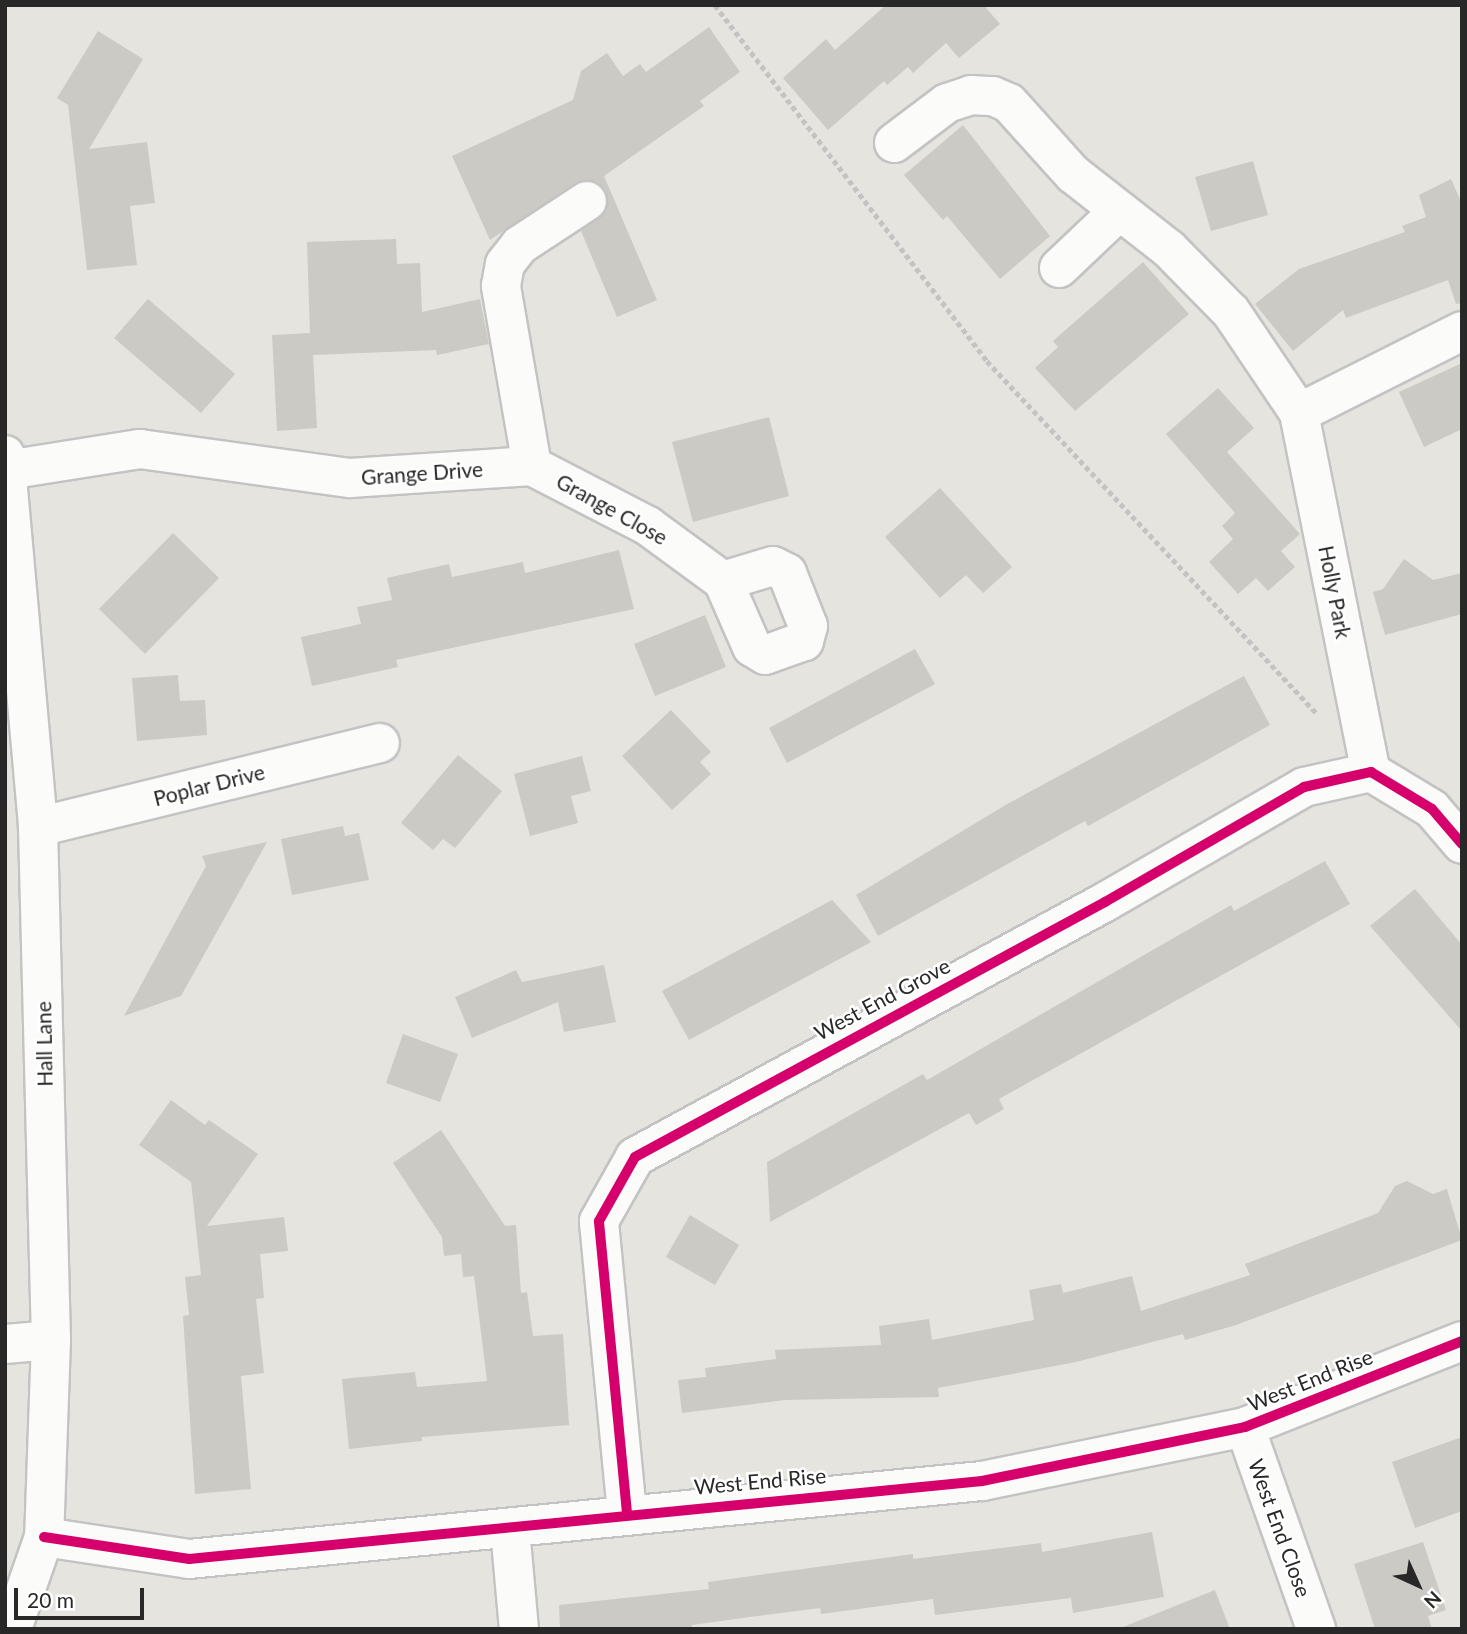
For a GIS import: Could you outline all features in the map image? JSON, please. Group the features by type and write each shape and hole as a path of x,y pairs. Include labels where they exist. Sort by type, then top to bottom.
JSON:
{"street":[{"name":"Holly Park","path":"894,144 947,103 971,95 993,96 1017,110 1073,174 1168,250 1231,312 1299,413 1371,772"},
{"path":"532,466 501,286 503,275 520,245 587,201"},
{"path":"1059,268 1118,212"},
{"path":"1299,413 1462,331"},
{"name":"Grange Drive","path":"6,462 140,450 350,478 532,466"},
{"name":"Hall Lane","path":"6,462 38,827 51,1340 44,1537 12,1629"},
{"name":"Grange Close","path":"532,466 648,526 723,580"},
{"name":"Poplar Drive","path":"38,827 380,743"},
{"path":"1371,772 1432,809 1462,845"},
{"name":"West End Grove","path":"627,1513 599,1221 635,1157 1105,902 1304,787 1371,772"},
{"path":"5,1344 51,1340"},
{"name":"West End Rise","path":"44,1537 189,1559 510,1529 627,1513 982,1481 1244,1427 1462,1341"},
{"name":"West End Close","path":"1244,1427 1316,1629"},
{"path":"510,1529 519,1629"}],"path":[{"path":"715,5 987,361 1324,722"}],"building":[{"path":"886,5 989,5 986,8 1000,24 959,58 946,43 913,73 908,67 887,85 884,81 828,130 783,78 826,39 835,50"},
{"path":"709,27 740,72 700,101 704,106 604,176 657,300 617,317 581,231 607,210 606,190 596,181 575,183 490,240 452,156 573,100 581,71 607,53 623,76 640,64 646,72"},
{"path":"98,31 143,59 89,149 147,142 155,203 130,206 137,265 87,270 68,105 57,98"},
{"path":"963,125 1050,236 1000,279 947,216 943,220 904,175"},
{"path":"1253,161 1268,215 1211,231 1195,177"},
{"path":"1451,179 1462,204 1462,303 1456,304 1448,280 1346,318 1343,310 1293,351 1255,304 1299,269 1405,232 1402,226 1426,217 1419,195"},
{"path":"396,239 397,264 420,263 422,312 480,299 489,344 437,355 436,350 313,355 317,428 277,431 272,335 310,333 307,242"},
{"path":"1143,262 1189,314 1075,411 1035,368 1058,347 1053,341"},
{"path":"148,299 235,374 201,413 114,338"},
{"path":"1462,363 1462,429 1424,447 1399,392"},
{"path":"1218,388 1254,428 1227,452 1300,534 1281,551 1295,567 1268,591 1256,578 1238,594 1209,562 1233,539 1222,526 1235,513 1166,434"},
{"path":"769,417 789,496 693,522 672,442"},
{"path":"940,488 1012,567 983,593 966,575 940,598 885,537"},
{"path":"173,533 219,578 145,654 99,609"},
{"path":"619,550 634,609 396,660 398,667 312,686 301,637 361,624 357,607 392,600 387,578 449,564 452,577 523,562 525,573"},
{"path":"1404,559 1433,580 1462,573 1462,614 1385,635 1373,592 1383,589"},
{"path":"705,615 726,667 655,696 634,644"},
{"path":"915,649 935,684 787,763 769,728"},
{"path":"178,675 180,701 205,700 207,735 137,741 132,678"},
{"path":"1244,676 1270,725 1088,826 1085,821 878,936 856,895 1009,803"},
{"path":"671,710 711,752 700,762 711,774 672,810 622,756"},
{"path":"458,755 502,791 455,848 443,839 433,850 401,823"},
{"path":"582,756 591,791 571,796 578,823 530,836 514,774"},
{"path":"343,826 345,836 359,833 369,880 292,895 281,839"},
{"path":"267,842 181,996 124,1016 206,866 202,856"},
{"path":"1325,861 1350,904 999,1099 1004,1109 976,1125 969,1113 770,1222 767,1162 923,1074 927,1080 1231,905 1234,911"},
{"path":"1415,889 1462,945 1462,1031 1370,926"},
{"path":"832,900 871,942 689,1040 662,991"},
{"path":"604,965 616,1022 564,1032 558,1002 472,1038 455,997 516,970 522,982"},
{"path":"403,1034 458,1054 440,1102 386,1083"},
{"path":"171,1100 205,1125 209,1120 258,1154 207,1226 284,1217 288,1251 260,1254 264,1298 256,1299 264,1373 241,1376 251,1489 195,1494 183,1316 189,1315 185,1277 201,1275 191,1182 139,1145"},
{"path":"441,1130 505,1226 516,1225 521,1293 527,1292 533,1336 563,1334 569,1425 422,1437 422,1441 349,1449 342,1379 415,1372 417,1387 487,1381 474,1276 463,1277 461,1254 444,1256 442,1237 393,1163"},
{"path":"1407,1181 1433,1194 1447,1189 1462,1240 1236,1325 1185,1340 1183,1334 1076,1362 938,1388 939,1397 785,1400 682,1413 678,1380 706,1377 705,1368 776,1359 775,1350 881,1345 879,1326 929,1319 932,1340 1034,1320 1029,1290 1061,1284 1063,1293 1132,1276 1141,1311 1250,1275 1245,1264 1378,1213 1395,1186"},
{"path":"690,1215 739,1245 715,1285 666,1257"},
{"path":"1462,1437 1462,1511 1415,1528 1392,1462"},
{"path":"1152,1532 1164,1597 1073,1613 1071,1598 935,1615 933,1599 821,1614 820,1608 692,1625 692,1629 560,1629 559,1605 709,1589 708,1582 913,1554 913,1559 1041,1543 1042,1552"},
{"path":"1423,1542 1446,1610 1428,1616 1432,1629 1375,1629 1354,1564"},
{"path":"1215,1590 1230,1629 1123,1629 1123,1627"}],"cycle path":[{"path":"627,1513 599,1221 635,1157 1105,902 1304,787 1371,772 1432,809 1462,844"},
{"path":"44,1537 189,1559 982,1481 1245,1427 1462,1341"}]}
